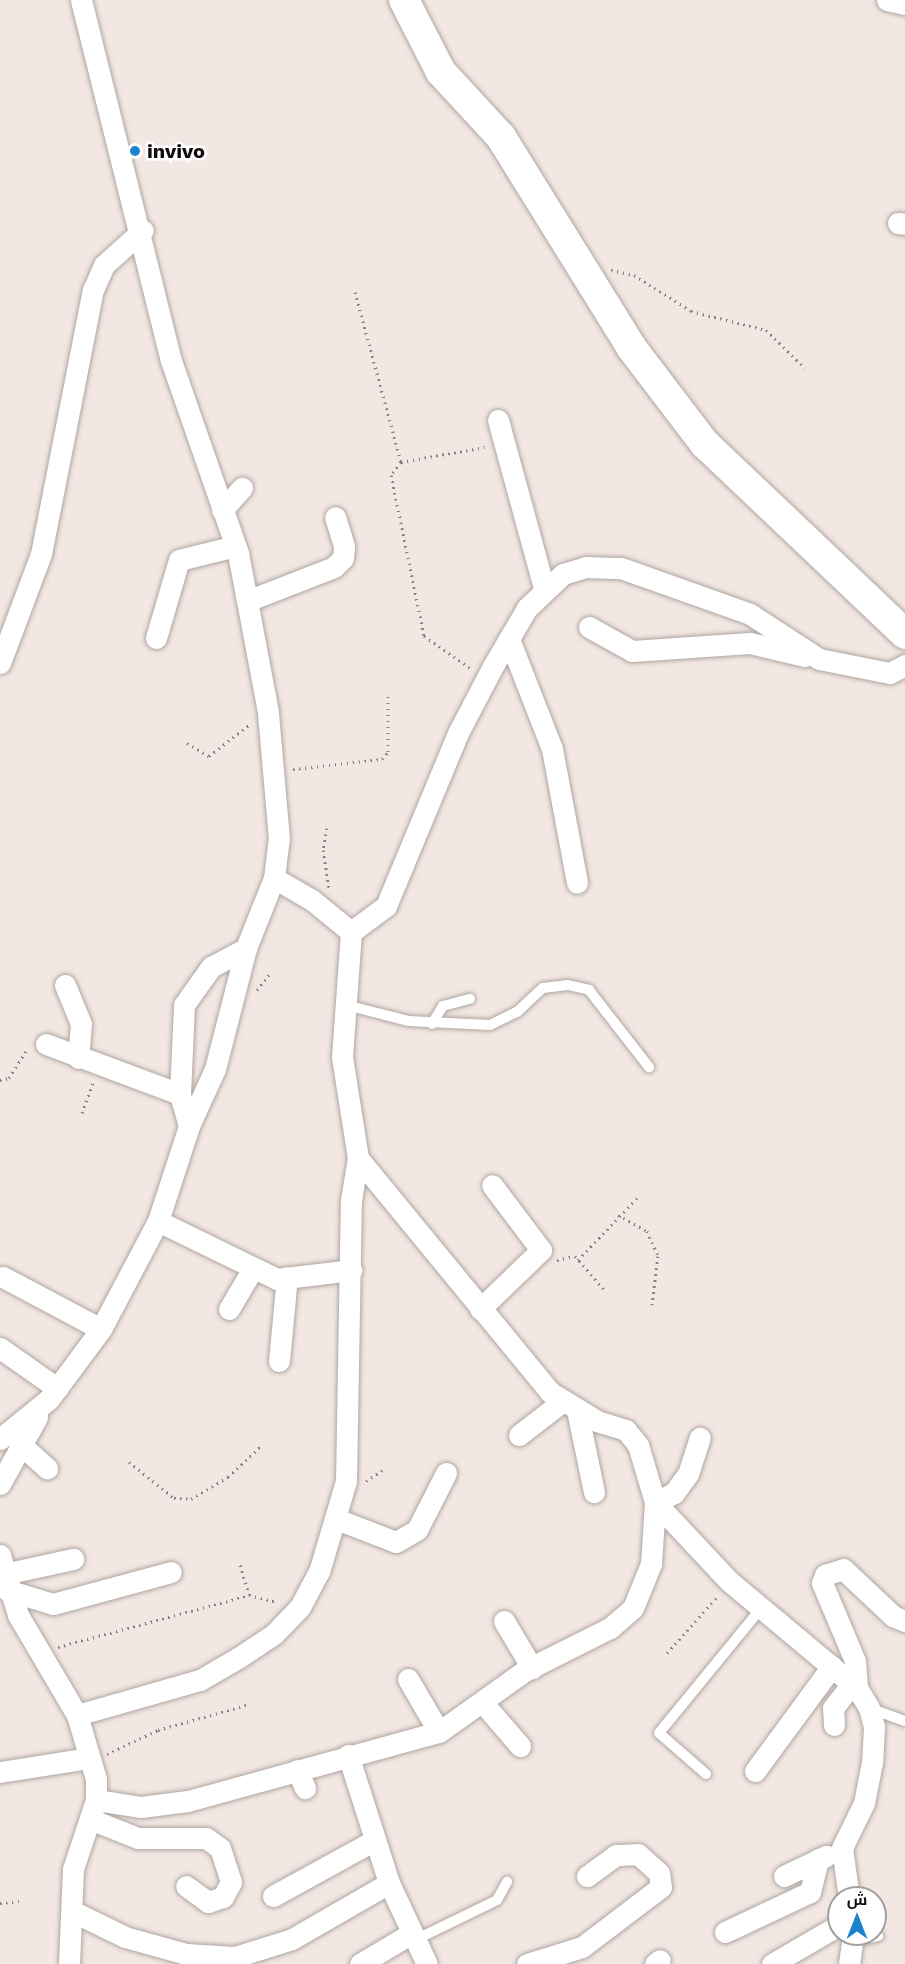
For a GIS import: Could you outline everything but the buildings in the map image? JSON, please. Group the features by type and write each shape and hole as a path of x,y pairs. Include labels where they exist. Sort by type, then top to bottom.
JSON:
{"main road":[{"path":"404,0 441,72 501,137 631,347 705,444 905,634"}],"street":[{"path":"0,1484 10,1441 53,1394 101,1329 158,1221 189,1126 215,1069 246,948 274,878 279,839 267,712 235,546 171,361 142,230 81,0"},
{"path":"887,0 905,4"},
{"path":"0,663 41,554 93,290 104,265 142,230"},
{"path":"498,420 502,444 544,588"},
{"path":"222,510 242,488"},
{"path":"247,601 334,567 343,558 344,546 334,517"},
{"path":"156,638 179,560 235,546"},
{"path":"77,1715 200,1680 274,1634 300,1607 339,1520 346,1481 351,1200 358,1158 345,1090 346,1005 351,932 386,906 486,680 509,639 544,588 562,574 586,567 621,568 750,614 819,659"},
{"path":"589,627 632,651 750,643 890,673 905,665"},
{"path":"509,639 552,749 577,883"},
{"path":"274,878 319,905 351,932"},
{"path":"189,1126 180,1094 184,1005 211,966 246,948"},
{"path":"66,985 81,1024 87,1062"},
{"path":"46,1044 87,1062 180,1094"},
{"path":"93,1810 141,1808 188,1801 301,1779 348,1755 439,1732 532,1668 610,1628 633,1608 651,1564 655,1502 638,1445 626,1430 570,1406 480,1309 358,1158"},
{"path":"480,1309 524,1269 541,1250 492,1185"},
{"path":"158,1221 252,1270 287,1277 351,1270"},
{"path":"229,1309 252,1270"},
{"path":"3,1277 101,1329"},
{"path":"279,1361 287,1277"},
{"path":"0,1348 53,1394"},
{"path":"519,1434 570,1406"},
{"path":"570,1406 594,1492"},
{"path":"655,1502 674,1493 688,1474 700,1438"},
{"path":"10,1441 47,1468"},
{"path":"339,1520 396,1542 417,1530 446,1473"},
{"path":"655,1502 729,1581 832,1666 854,1686 869,1708 874,1727 872,1762 864,1803 842,1848 847,1886"},
{"path":"5,1585 73,1559"},
{"path":"834,1725 833,1708 854,1686 855,1661 822,1583 825,1575 843,1569 893,1616 905,1621"},
{"path":"5,1585 53,1604 171,1572"},
{"path":"5,1585 39,1653 77,1715 88,1758 93,1810 73,1869 69,1964"},
{"path":"504,1621 532,1668"},
{"path":"755,1771 832,1666"},
{"path":"408,1679 439,1732"},
{"path":"483,1703 520,1746"},
{"path":"348,1755 373,1841 411,1938 426,1964"},
{"path":"0,1772 88,1758"},
{"path":"93,1810 138,1838 206,1838 220,1848 231,1882 223,1897 208,1902 186,1886"},
{"path":"273,1896 373,1841"},
{"path":"784,1876 842,1848"},
{"path":"527,1964 582,1947 661,1887 659,1873 638,1854 616,1856 587,1876"},
{"path":"725,1932 810,1892 818,1859"},
{"path":"72,1911 125,1937 186,1954 235,1958 292,1939 389,1883"},
{"path":"772,1964 827,1932"},
{"path":"360,1964 411,1938"},
{"path":"849,1964 852,1946"}],"lane":[{"path":"346,1005 369,1014 432,1024 490,1025 517,1012 543,988 568,985 589,990 649,1067"},
{"path":"432,1024 443,1006 470,999"},
{"path":"706,1774 659,1733 762,1607"},
{"path":"869,1708 905,1721"},
{"path":"411,1938 497,1900 507,1882"}],"path":[{"path":"580,263 634,275 692,310 725,323 766,330 805,368"},
{"path":"356,292 401,462"},
{"path":"486,680 424,636 392,475 401,462 502,444"},
{"path":"273,769 382,759 388,752 388,693"},
{"path":"187,743 209,756 267,712"},
{"path":"319,905 332,884 323,850 327,828"},
{"path":"0,1080 9,1078 30,1043 46,1044"},
{"path":"82,1113 87,1062"},
{"path":"578,1260 618,1215 637,1198"},
{"path":"618,1215 647,1231 658,1256 652,1305"},
{"path":"524,1269 575,1256 606,1292"},
{"path":"129,1462 174,1498 191,1499 228,1477 260,1447"},
{"path":"240,1565 249,1595"},
{"path":"667,1653 729,1581"},
{"path":"39,1653 249,1595 300,1607"},
{"path":"88,1758 158,1730 250,1704"},
{"path":"0,1903 19,1901"}],"place":[{"name":"invivo","path":"135,151"}]}
